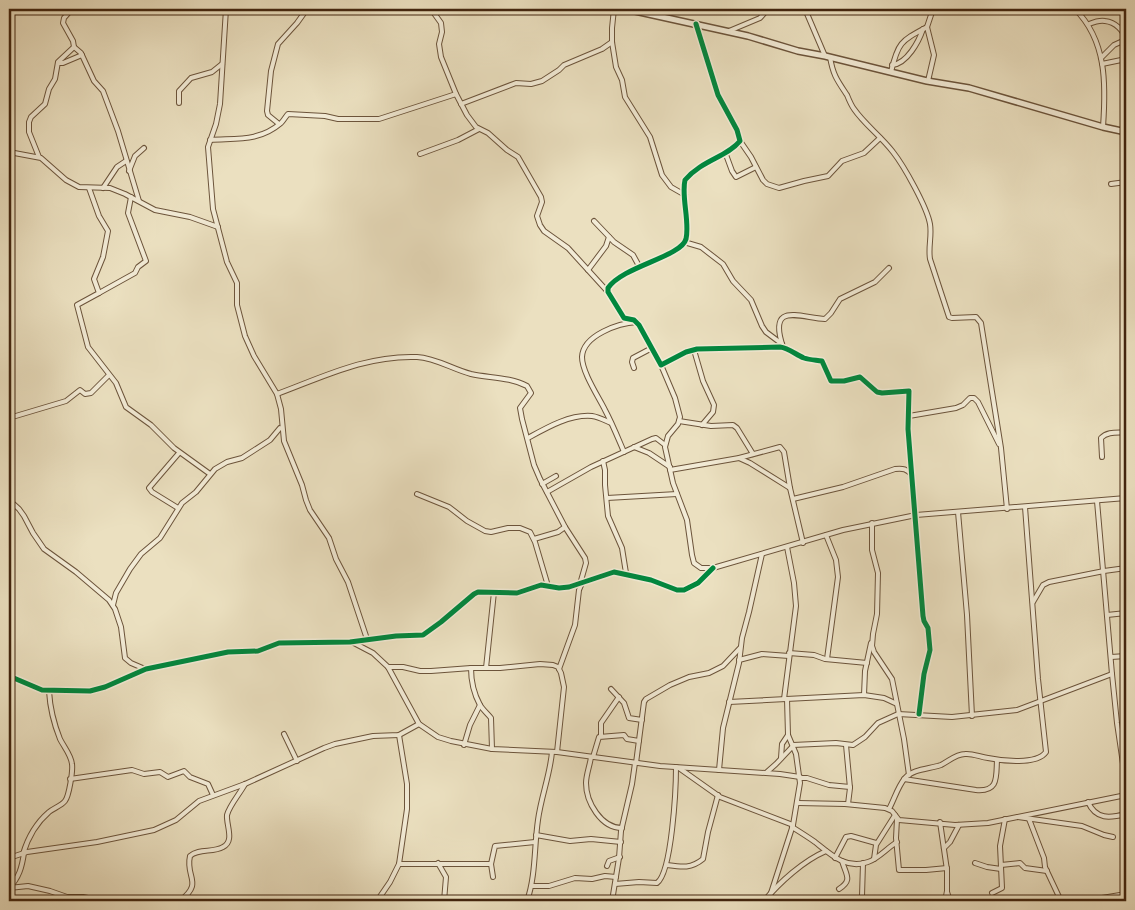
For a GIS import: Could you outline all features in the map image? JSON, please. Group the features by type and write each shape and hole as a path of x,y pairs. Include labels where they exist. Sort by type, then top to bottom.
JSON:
{"street":[{"path":"9,16 10,9"},
{"path":"72,9 64,18 63,23 73,41 74,47 82,55 92,78 106,97 139,202"},
{"path":"226,9 220,104 208,154 212,179 212,202 227,262 237,283 237,305 245,336 254,356 277,394 281,409 284,441 310,510 329,538 336,559 348,582 367,639"},
{"path":"279,124 268,116 266,111 274,53 278,44 307,9"},
{"path":"430,9 441,23 439,49 456,94 470,120 478,129 488,133 518,157 541,197 542,202 537,216 544,231 568,248 608,292 624,318 637,322 661,365 675,398 679,421 668,436 666,445 670,468 687,520 694,563 701,568 713,568 826,535 916,515 1126,498"},
{"path":"614,9 612,42 616,67 622,80 625,97 650,137 662,175 671,187 685,195"},
{"path":"626,9 729,31 798,51 827,56 928,81 969,88 1103,128 1126,132"},
{"path":"729,31 760,18 768,9"},
{"path":"805,9 837,82 854,110 892,150 903,166 925,211 930,223 930,258 947,314 952,318 976,317 981,323 1001,448 1007,509"},
{"path":"892,65 898,64 917,44 933,9"},
{"path":"1075,9 1096,36 1102,64 1103,128"},
{"path":"1088,24 1106,20 1117,26 1125,35 1125,40 1114,46 1101,58"},
{"path":"696,24 718,95 740,136 740,141 760,176 767,184 774,187 784,187 828,176 842,161 864,153 880,138"},
{"path":"890,72 898,46 925,28"},
{"path":"925,28 934,55 928,81"},
{"path":"461,104 516,83 531,84 542,81 564,65 602,49 612,42"},
{"path":"39,157 29,132 29,122 45,104 49,89 55,79 58,63 74,47"},
{"path":"58,63 63,63 82,55"},
{"path":"1102,64 1126,58"},
{"path":"179,103 178,91 192,78 212,72 222,64"},
{"path":"210,140 244,139 258,136 279,124 288,114 325,116 338,120 379,119 456,94"},
{"path":"420,154 458,140 478,129"},
{"path":"608,292 611,283 640,266 679,249 684,242 686,229 684,183 691,172 740,141"},
{"path":"129,171 135,156 144,148"},
{"path":"9,152 39,157 79,188 110,188 155,210 190,217 218,227"},
{"path":"725,152 736,177 756,167"},
{"path":"103,188 117,167 126,161"},
{"path":"1111,184 1126,182"},
{"path":"89,188 99,216 108,231 103,257 94,279 99,293"},
{"path":"131,197 128,213 146,261 138,267 135,273 77,305 88,346 108,375 116,383 126,407 151,424 166,442 179,453 210,474"},
{"path":"594,221 609,237 632,255 640,266"},
{"path":"588,270 606,246 609,237"},
{"path":"684,242 701,247 723,264 733,281 751,300 766,332 782,345 808,360 822,361 831,381 844,381 860,377 866,380 873,389 882,393 908,390 910,396 909,416 912,475 923,616 928,628 927,633 930,645 919,714"},
{"path":"782,345 779,327 782,317 800,315 825,319 832,313 840,299 874,282 889,268"},
{"path":"624,452 587,372 582,356 584,349 597,334 637,322"},
{"path":"661,365 677,356 694,350 720,347 782,345"},
{"path":"634,368 633,358 652,348"},
{"path":"694,350 703,381 714,404 713,412 702,425"},
{"path":"277,394 352,365 375,360 416,357 429,359 463,372 498,377 527,386 531,393 520,412 534,465 542,484 586,563 579,590 575,625 559,669 564,687 554,752 536,835 532,886 527,901"},
{"path":"9,418 66,402 80,390 85,394 90,393 108,375"},
{"path":"909,416 956,408 963,405 970,398 974,398 1001,448"},
{"path":"528,438 569,418 590,416 598,417 611,423"},
{"path":"679,421 711,426 733,425 737,428 752,454"},
{"path":"113,605 116,593 141,554 160,538 178,508 196,492 210,474 224,464 242,458 270,440 280,428"},
{"path":"1102,456 1103,436 1126,432"},
{"path":"547,492 603,461 652,439 656,438 666,445"},
{"path":"634,447 649,454 670,468 739,458 774,448 782,448 803,543"},
{"path":"178,508 152,492 149,488 179,453"},
{"path":"739,458 790,488"},
{"path":"603,461 606,470 605,485 609,521 622,548 626,573"},
{"path":"793,499 843,487 895,469 902,468 912,475"},
{"path":"542,484 556,476"},
{"path":"417,494 449,507 485,530 491,532 508,528 520,528 530,532 534,538 548,586"},
{"path":"607,498 677,494"},
{"path":"9,500 19,509 44,549 96,587 113,605 120,627 125,658 146,669"},
{"path":"1097,501 1117,723 1126,784"},
{"path":"889,809 904,779 909,775 964,754 997,760 1022,760 1037,759 1044,754 1047,745 1041,701 1026,507"},
{"path":"958,512 967,615 972,716"},
{"path":"864,695 867,662 877,614 878,573 872,550 872,524"},
{"path":"534,538 558,532 566,527"},
{"path":"826,535 836,560 838,577 828,659"},
{"path":"771,894 798,803 800,778 793,746 788,734 785,699 796,606 788,547"},
{"path":"719,770 723,728 762,554"},
{"path":"9,676 35,688 49,691 97,689 146,669 228,652 258,651 279,643 350,642 396,636 423,635 474,594 484,591 510,594 524,591 537,585 559,588 614,572 626,573 676,590 684,590 698,583 713,568"},
{"path":"1033,603 1043,584 1104,570 1126,568"},
{"path":"486,668 494,592"},
{"path":"1107,615 1126,613"},
{"path":"873,634 874,652 892,679 909,775"},
{"path":"350,642 373,653 388,667 419,724 438,737 492,749 554,752 636,763 766,773 807,778 829,785 850,786"},
{"path":"612,901 620,857 622,828 636,763 644,702 670,685 689,677 709,673 723,666 740,648"},
{"path":"739,660 762,654 789,654 814,655 828,659 867,662"},
{"path":"1111,657 1126,656"},
{"path":"388,667 431,671 540,664 553,665 559,669"},
{"path":"471,668 473,684 480,705 491,718 492,749"},
{"path":"766,773 793,746 836,743 846,745 856,743 878,723 898,714 972,716 1017,710 1089,681 1112,674"},
{"path":"611,689 624,703 629,718 642,720"},
{"path":"9,888 20,872 27,839 34,828 49,812 65,801 67,797 72,762 57,730 51,710 49,691"},
{"path":"729,702 864,695 884,698 897,704"},
{"path":"619,697 602,723 601,736 598,738 592,757 586,785 590,803 600,817 611,826 622,828"},
{"path":"464,744 470,725 480,705"},
{"path":"9,858 24,853 97,842 154,830 168,825 199,801 245,784 335,744 373,736 400,735 419,724"},
{"path":"284,734 298,761"},
{"path":"781,758 782,744 788,734"},
{"path":"377,901 399,864 407,809 407,784 400,735"},
{"path":"601,736 624,735 627,739 638,742"},
{"path":"846,745 850,786 848,804"},
{"path":"904,779 976,790 988,790 996,781 997,760"},
{"path":"677,767 718,795 792,826 826,852 842,861 863,863 874,858 897,842"},
{"path":"615,884 657,883 663,876 667,865 675,802 677,767"},
{"path":"70,779 132,770 144,774 160,772 168,777 184,771 190,777 208,784 213,795"},
{"path":"180,901 188,895 193,886 189,865 190,856 195,852 223,848 228,843 230,837 227,814 245,784"},
{"path":"667,865 682,868 703,860 718,795"},
{"path":"798,803 848,804 889,809 901,821 940,822 959,825 988,823 1126,795"},
{"path":"1088,802 1093,811 1102,816 1112,818 1126,814"},
{"path":"896,817 900,871 947,868"},
{"path":"874,858 876,843 896,817"},
{"path":"1018,817 1082,826 1113,837"},
{"path":"992,893 1002,888 1000,837 1005,819"},
{"path":"1029,819 1047,871 1061,901"},
{"path":"940,822 947,868 945,901"},
{"path":"944,848 950,842 959,825"},
{"path":"536,835 560,840 580,841 591,838 621,842"},
{"path":"835,858 846,837 851,836 876,843"},
{"path":"493,877 491,864 495,846 535,842"},
{"path":"764,901 811,860 826,852"},
{"path":"607,866 609,861 620,857"},
{"path":"839,889 847,881 842,861"},
{"path":"1036,870 1044,862"},
{"path":"438,863 446,877 444,901"},
{"path":"863,863 862,891 866,901"},
{"path":"975,863 987,868 1020,863 1025,868 1047,871"},
{"path":"399,864 491,864"},
{"path":"532,886 549,886 575,878 616,877"},
{"path":"9,888 28,886 67,897 83,897 104,901"},
{"path":"947,889 950,901"},
{"path":"1084,901 1112,899 1126,894"}],"cycle path":[{"path":"696,24 718,95 737,130 740,141 728,151 699,168 685,180 684,194 687,232 686,239 682,245 663,257 615,280 608,288 608,292 624,318 634,320 639,325 661,365 686,352 697,349 780,347 804,358 822,361 831,381 844,381 860,377 877,392 909,391 908,429 923,616 928,628 930,650 924,674 919,714"},
{"path":"9,676 42,690 90,691 105,687 146,669 228,652 258,651 279,643 350,642 396,636 423,635 478,592 517,593 541,585 559,588 569,587 614,572 651,580 677,590 684,590 698,583 713,568"}]}
